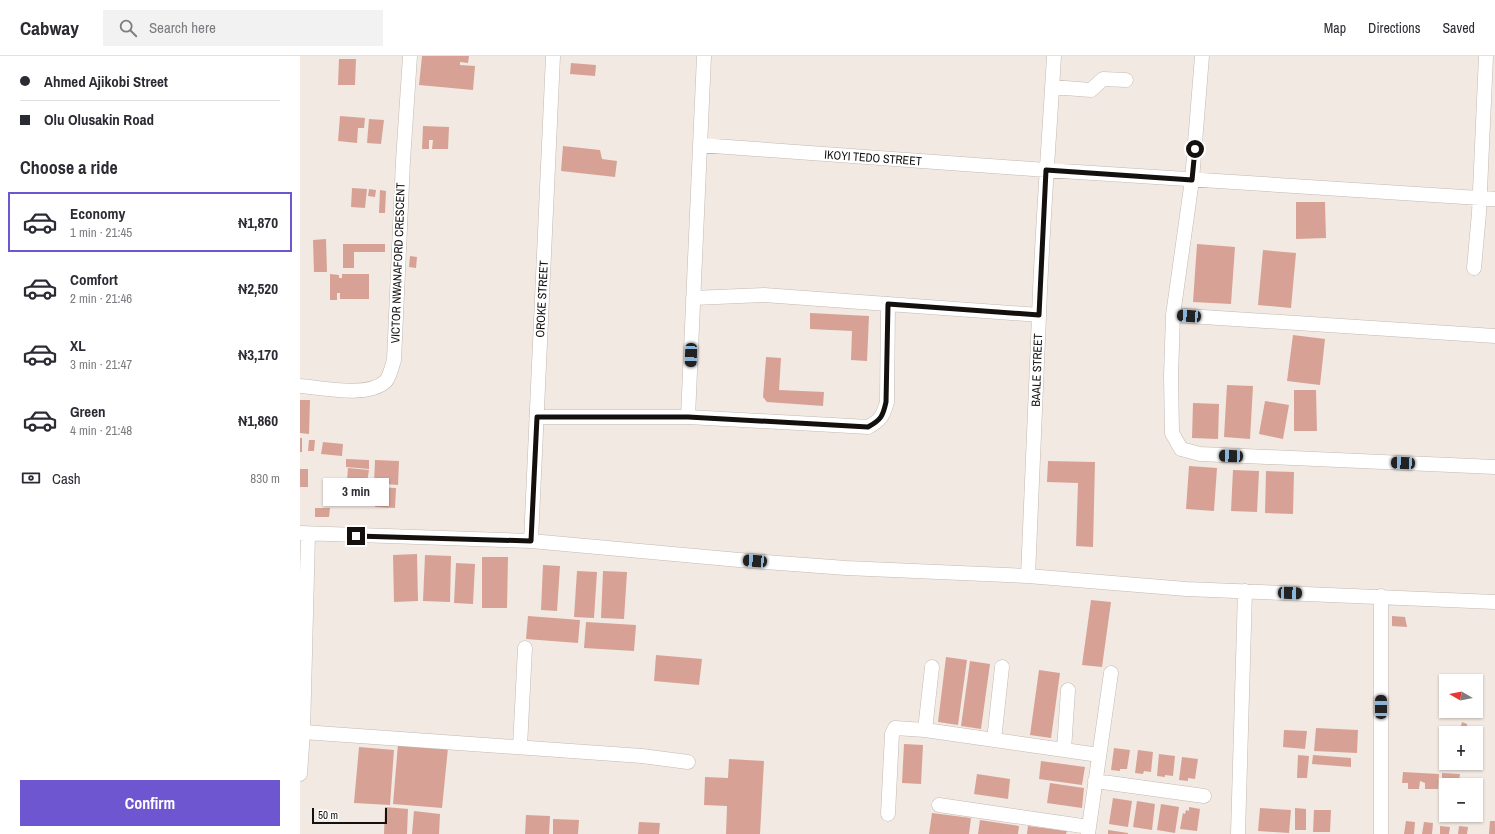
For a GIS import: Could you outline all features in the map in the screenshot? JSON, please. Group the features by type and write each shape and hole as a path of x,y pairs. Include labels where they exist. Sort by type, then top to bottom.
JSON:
{"street":[{"name":"VICTOR NWANAFORD CRESCENT","path":"300,386 357,391 375,388 387,380 394,360 403,161 410,56"},
{"name":"OROKE STREET","path":"531,541 553,56"},
{"path":"688,417 704,56"},
{"name":"BAALE STREET","path":"1028,576 1046,170 1054,56"},
{"path":"1202,56 1192,180 1173,315 1171,376 1172,433 1181,449 1200,454 1495,467"},
{"path":"1474,268 1480,198 1486,56 1495,57"},
{"path":"1052,88 1091,90 1103,79 1126,80"},
{"name":"IKOYI TEDO STREET","path":"700,145 1192,180 1495,199"},
{"path":"693,298 764,295 1039,315"},
{"path":"537,417 688,417 868,427 880,419 884,412 886,402 888,304"},
{"path":"1173,315 1495,336"},
{"path":"300,774 303,732 304,534 531,541 838,568 1028,576 1186,589 1381,596 1495,602"},
{"path":"1238,834 1245,591"},
{"path":"1381,596 1381,834"},
{"path":"520,747 525,648"},
{"path":"924,730 932,667"},
{"path":"994,740 1002,667"},
{"path":"939,806 1088,830 1111,673"},
{"path":"1064,750 1068,690"},
{"path":"888,814 892,734 895,728 924,730 1099,755"},
{"path":"303,732 642,756 688,762"},
{"path":"1095,781 1204,796"}],"building":[{"path":"422,56 469,56 468,63 460,62 460,65 475,66 473,90 419,85"},
{"path":"339,59 356,59 355,85 338,85"},
{"path":"571,63 596,65 595,76 570,74"},
{"path":"340,116 365,118 364,128 358,128 357,143 338,141"},
{"path":"369,119 384,120 381,144 367,143"},
{"path":"423,126 449,127 448,149 432,149 433,140 429,140 429,149 422,149"},
{"path":"563,146 600,150 602,159 617,161 615,177 561,171"},
{"path":"352,188 367,189 365,208 351,207"},
{"path":"369,189 376,190 375,197 368,196"},
{"path":"380,190 386,191 385,213 379,213"},
{"path":"1296,202 1325,202 1326,238 1296,239"},
{"path":"326,239 327,272 314,272 313,240"},
{"path":"343,244 385,244 385,252 354,252 354,268 343,268"},
{"path":"1197,244 1235,247 1231,304 1193,302"},
{"path":"1263,250 1296,253 1291,308 1258,305"},
{"path":"410,256 417,257 416,268 409,267"},
{"path":"330,274 339,275 339,278 342,278 342,274 369,274 369,299 340,299 340,293 337,293 337,300 330,300"},
{"path":"810,313 869,316 867,361 851,360 852,331 810,329"},
{"path":"1293,335 1325,339 1320,385 1287,381"},
{"path":"766,357 781,358 779,390 824,392 823,406 767,402 763,397"},
{"path":"1227,385 1253,386 1250,439 1224,437"},
{"path":"1294,390 1316,390 1317,431 1294,431"},
{"path":"300,400 310,400 309,434 300,433"},
{"path":"1265,401 1289,405 1283,439 1259,434"},
{"path":"1193,403 1219,404 1218,439 1192,438"},
{"path":"300,438 302,438 302,452 300,452"},
{"path":"309,440 315,440 314,451 308,451"},
{"path":"323,442 343,444 342,456 321,454"},
{"path":"346,459 369,460 369,469 346,467"},
{"path":"375,460 399,461 398,485 374,483"},
{"path":"1048,461 1095,462 1093,547 1076,546 1078,483 1047,482"},
{"path":"1189,466 1217,468 1214,511 1186,509"},
{"path":"348,468 369,470 367,482 347,480"},
{"path":"300,469 308,469 308,487 300,487"},
{"path":"1233,470 1259,471 1257,512 1231,511"},
{"path":"1266,471 1294,472 1293,514 1265,513"},
{"path":"345,486 370,487 368,506 344,505"},
{"path":"375,487 396,488 395,508 375,507"},
{"path":"315,508 330,508 329,517 315,517"},
{"path":"417,554 418,601 394,602 393,555"},
{"path":"425,555 451,556 450,602 423,601"},
{"path":"482,557 508,557 507,608 482,608"},
{"path":"456,563 475,564 473,604 454,603"},
{"path":"543,565 560,566 557,611 541,610"},
{"path":"577,571 597,572 594,618 574,617"},
{"path":"603,571 627,572 624,619 601,618"},
{"path":"1091,600 1111,602 1102,667 1082,665"},
{"path":"528,616 580,620 578,643 526,639"},
{"path":"1392,616 1405,617 1407,627 1392,626"},
{"path":"586,622 636,625 634,651 584,648"},
{"path":"656,655 702,659 699,685 654,681"},
{"path":"946,657 967,660 958,725 938,722"},
{"path":"970,661 990,664 981,729 961,726"},
{"path":"1039,670 1060,673 1051,738 1030,735"},
{"path":"1462,722 1467,724 1467,726 1461,726"},
{"path":"1316,728 1358,730 1357,753 1314,751"},
{"path":"1284,730 1307,731 1305,749 1283,747"},
{"path":"398,744 448,748 442,808 393,804"},
{"path":"904,744 923,745 921,784 902,783"},
{"path":"359,747 394,750 390,805 354,803"},
{"path":"1114,748 1130,750 1127,769 1120,769 1120,771 1111,770"},
{"path":"1138,750 1153,752 1151,772 1144,771 1143,774 1135,773"},
{"path":"1159,754 1175,756 1173,776 1157,776"},
{"path":"1298,755 1309,756 1307,778 1297,778"},
{"path":"1313,755 1351,758 1351,767 1312,764"},
{"path":"1182,757 1198,759 1195,779 1188,778 1188,781 1179,780"},
{"path":"729,759 764,761 760,834 726,834 727,806 704,805 705,777 728,778"},
{"path":"1041,761 1085,767 1082,785 1039,779"},
{"path":"1403,772 1439,774 1438,789 1425,789 1425,783 1420,781 1419,789 1408,789 1408,783 1402,783"},
{"path":"1442,773 1460,774 1459,778 1442,778"},
{"path":"977,774 1010,779 1008,799 974,794"},
{"path":"1050,783 1084,788 1082,808 1047,803"},
{"path":"1113,798 1132,801 1128,827 1109,824"},
{"path":"1137,801 1155,804 1152,830 1133,827"},
{"path":"1161,804 1179,807 1175,833 1157,830"},
{"path":"385,807 408,809 407,834 384,834"},
{"path":"1189,807 1200,809 1197,831 1180,829 1183,813 1185,814 1186,810 1189,811"},
{"path":"1260,808 1291,810 1289,833 1258,831"},
{"path":"1295,808 1306,809 1306,830 1295,830"},
{"path":"1314,810 1331,810 1330,832 1313,832"},
{"path":"414,811 440,814 439,834 412,834"},
{"path":"932,813 971,818 969,834 929,834"},
{"path":"526,815 550,816 549,834 525,834"},
{"path":"553,819 579,820 578,834 553,834"},
{"path":"980,820 1019,826 1018,834 978,834"},
{"path":"1406,821 1415,822 1414,834 1404,834"},
{"path":"1490,821 1495,821 1495,834 1489,834"},
{"path":"639,822 660,823 659,834 638,834"},
{"path":"1424,822 1433,823 1432,834 1422,834"},
{"path":"1028,826 1067,831 1066,834 1027,834"},
{"path":"1440,826 1450,827 1449,834 1440,834"},
{"path":"1459,826 1468,827 1467,834 1458,834"},
{"path":"1108,830 1128,833 1128,834 1108,834"}],"route":[{"path":"356,536 531,541 537,417 688,417 868,427 880,419 884,412 886,402 888,304 1039,315 1046,170 1192,180 1195,149"}]}
